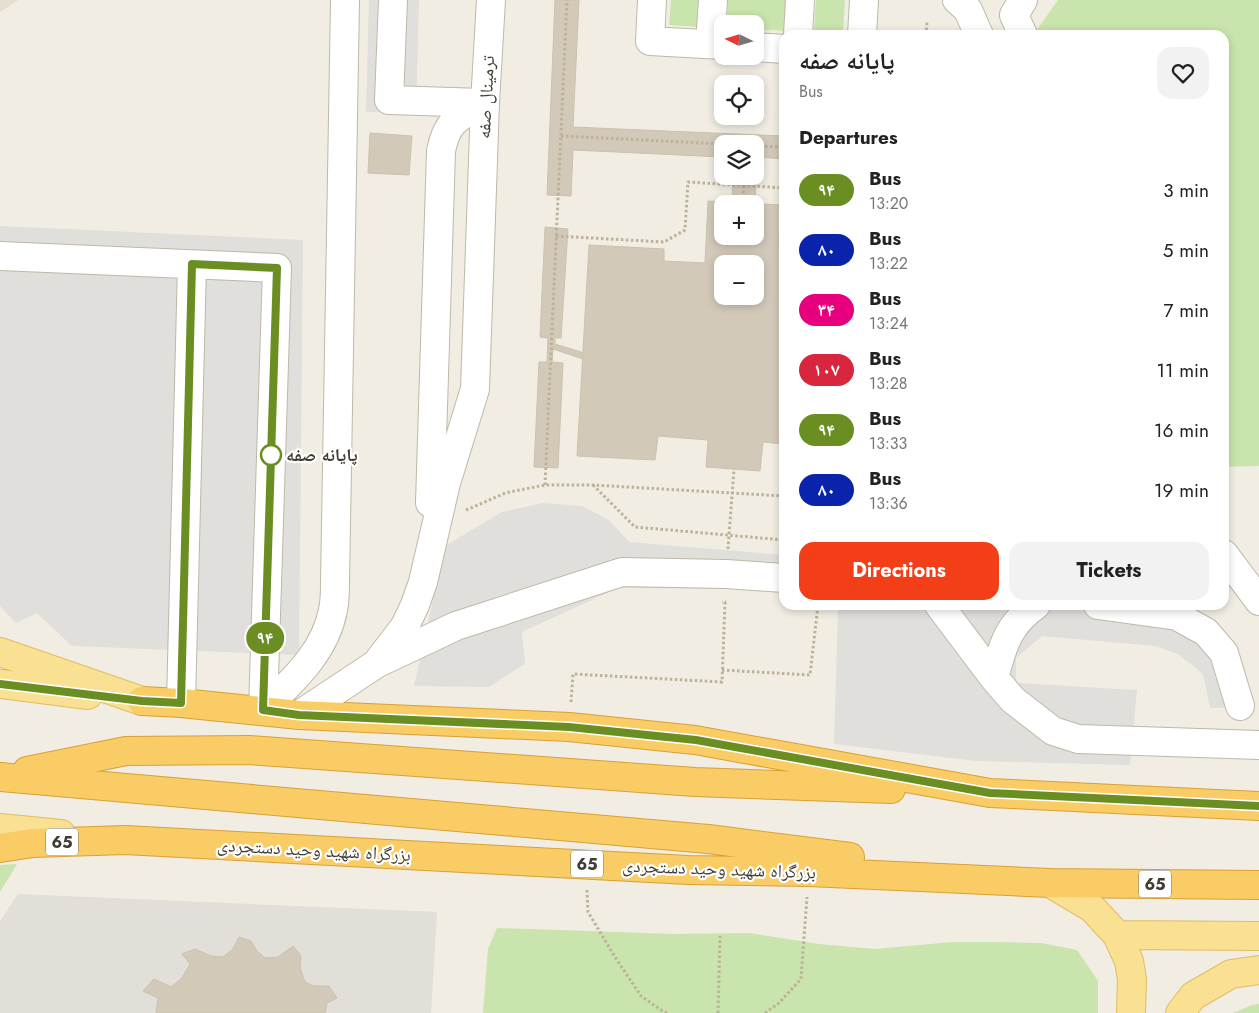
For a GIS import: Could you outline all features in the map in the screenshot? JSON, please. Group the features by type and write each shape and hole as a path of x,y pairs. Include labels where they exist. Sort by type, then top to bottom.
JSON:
{"highway":[{"path":"142,701 263,710 299,715 569,727 696,740 990,793"},
{"path":"0,777 126,751 249,750 695,782 990,793 1259,806"},
{"path":"0,777 708,839 1050,883"},
{"name":"بزرگراه شهید وحید دستجردی","path":"125,840 688,870 810,872 1050,883 1259,885"},
{"name":"65","path":"0,848 33,844 125,840"}],"main road":[{"path":"0,652 142,701"},
{"path":"0,684 142,701"},
{"name":"بزرگراه شهید وحید دستجردی","path":"0,828 125,840"},
{"path":"1050,883 1092,908 1117,935 1129,962 1132,979 1131,1013"},
{"path":"1117,935 1259,936"},
{"path":"1180,1013 1193,996 1231,974 1259,970"}],"street":[{"path":"263,710 307,665 324,637 333,610 345,0"},
{"path":"393,0 389,100 485,104"},
{"name":"ترمینال صفه","path":"428,555 446,483 476,389 485,104 491,0"},
{"path":"652,0 650,41 714,44"},
{"path":"713,0 714,15"},
{"path":"798,30 800,0"},
{"path":"862,30 864,0"},
{"path":"957,0 968,10 977,30"},
{"path":"996,30 1020,17"},
{"path":"764,47 779,48"},
{"path":"376,664 405,626 423,582 428,555 441,151 444,135 452,123 463,114 485,104"},
{"path":"0,256 277,268 263,710"},
{"path":"181,703 192,264"},
{"path":"1229,561 1259,601"},
{"path":"299,715 376,664 456,626 622,572 726,574 779,578"},
{"path":"943,610 1013,700 1053,730 1078,739 1259,745"},
{"path":"994,678 1002,649 1010,630 1029,610"},
{"path":"1134,610 1177,616 1206,632 1224,653 1240,706"}],"path":[{"path":"545,485 567,0"},
{"path":"926,30 927,22"},
{"path":"561,136 714,144"},
{"path":"764,146 779,147"},
{"path":"556,236 664,242 685,230 688,182 779,188"},
{"path":"726,574 734,469"},
{"path":"436,522 506,494 545,485 593,485 779,496"},
{"path":"593,485 635,527 779,540"},
{"path":"573,674 722,682 725,602 718,602"},
{"path":"722,670 810,675 817,610"},
{"path":"588,912 641,996 664,1012 669,1013"},
{"path":"765,1013 779,1003 801,979 806,919"},
{"path":"718,1013 720,936"}],"shaded area":[{"path":"0,0 19,0 0,12"},
{"path":"369,0 419,0 416,113 366,112"},
{"path":"0,226 303,240 299,655 72,646 37,613 16,623 0,606"},
{"path":"543,503 582,506 609,520 629,542 779,555 779,589 618,588 522,632 525,664 489,687 414,686 445,546 502,512"},
{"path":"838,610 1171,610 1233,651 1254,707 1210,708 1203,674 1178,654 1155,646 1042,636 1016,658 1016,683 1137,690 1130,765 976,761 834,744"},
{"path":"18,894 437,912 431,1013 0,1013 0,921"}],"green space":[{"path":"671,0 700,0 698,27 669,25"},
{"path":"728,0 786,0 785,30 764,30 764,15 727,15"},
{"path":"816,0 845,0 843,30 814,30"},
{"path":"1058,0 1259,0 1259,466 1229,467 1229,30 1037,30"},
{"path":"17,864 0,892 0,865"},
{"path":"497,928 674,934 749,933 819,944 875,949 953,942 1041,943 1077,950 1098,981 1098,1013 483,1013 488,949"},
{"path":"1259,1004 1259,1013 1233,1013 1252,1005"}],"building":[{"path":"555,0 579,0 573,127 761,135 714,135 714,157 573,150 571,196 547,195"},
{"path":"370,133 412,136 409,175 368,173"},
{"path":"764,135 779,136 779,159 764,158"},
{"path":"733,185 756,185 755,195 732,195"},
{"path":"708,201 714,201 714,245 764,245 764,204 779,205 779,444 763,442 760,471 706,467 708,440 658,436 655,460 577,456 589,245 664,249 664,261 705,263"},
{"path":"545,227 568,229 561,338 555,338 555,344 584,353 583,359 553,349 552,362 563,363 558,468 534,467 539,362 547,362 548,338 540,337"},
{"path":"239,937 251,941 257,951 265,958 278,957 293,946 301,956 300,968 305,982 314,986 329,986 337,998 327,1003 325,1013 156,1013 158,998 143,991 154,979 171,987 182,978 190,964 182,954 195,949 211,956 223,957 233,949"}],"bus line":[{"name":"۹۴","path":"0,684 142,701 181,703 192,264 277,268 263,710 299,715 569,727 696,740 990,793 1259,806"}],"place":[{"name":"پایانه صفه","path":"271,455"}]}
